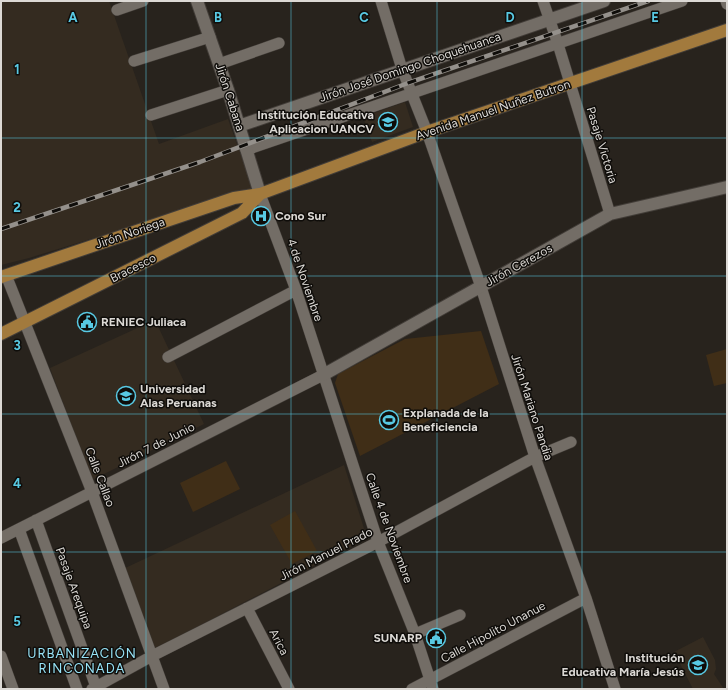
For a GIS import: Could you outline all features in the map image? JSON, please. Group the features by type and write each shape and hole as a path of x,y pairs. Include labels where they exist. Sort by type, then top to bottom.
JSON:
{"main road":[{"name":"Avenida Manuel Nuñez Butron","path":"260,194 427,132 727,30"},
{"name":"Jirón Noriega","path":"4,276 234,198 260,194"},
{"name":"Bracesco","path":"1,334 242,213 260,194"}],"street":[{"path":"116,10 143,1"},
{"name":"Jirón Cabana","path":"197,1 228,90 260,194"},
{"name":"Jirón Mariano Pandia","path":"381,1 402,69 427,132 481,287 535,458 586,598 615,689"},
{"name":"Pasaje Victoria","path":"543,1 558,44 610,214"},
{"name":"Jirón José Domingo Choquehuanca","path":"239,126 604,1"},
{"path":"246,150 411,92 558,44 682,1"},
{"path":"134,61 210,37"},
{"path":"219,64 279,43"},
{"path":"151,115 228,90"},
{"name":"Jirón Cerezos","path":"323,375 610,214 727,187"},
{"name":"4 de Noviembre","path":"260,194 296,290 323,375"},
{"name":"Calle Callao","path":"4,276 25,322 92,492 164,689"},
{"path":"168,357 296,290"},
{"name":"Jirón 7 de Junio","path":"1,538 323,375"},
{"name":"Calle 4 de Noviembre","path":"323,375 378,542 415,634 432,684"},
{"name":"Jirón Manuel Prado","path":"94,688 152,656 378,542 535,458 571,442"},
{"name":"Pasaje Arequipa","path":"36,520 94,688"},
{"path":"19,529 77,689"},
{"name":"Calle Hipolito Unanue","path":"412,689 432,684 586,598"},
{"name":"Arica","path":"247,608 289,689"},
{"path":"415,634 460,615"},
{"path":"1,656 13,689"}],"shaded area":[{"path":"1,1 109,1 159,144 228,119 253,189 29,258 1,265"},
{"name":"Institución Educativa Aplicacion UANCV","path":"405,102 413,127 372,142 363,117"},
{"name":"Universidad Alas Peruanas","path":"155,320 204,424 92,480 50,368"},
{"name":"Explanada de la Beneficiencia","path":"481,331 499,384 360,456 335,383 338,374 405,339"},
{"path":"727,349 727,383 714,386 706,355"},
{"path":"226,461 240,489 193,512 180,483"},
{"path":"344,465 367,538 155,649 121,570"},
{"path":"295,511 317,551 292,564 270,525"},
{"name":"Institución Educativa María Jesús","path":"703,637 715,660 716,669 714,674 724,689 693,689 674,652"}],"railway":[{"path":"1,229 200,162 408,83 648,1"}],"place":[{"name":"Institución Educativa Aplicacion UANCV","path":"388,122"},
{"name":"Cono Sur","path":"261,216"},
{"name":"RENIEC Juliaca","path":"87,322"},
{"name":"Universidad Alas Peruanas","path":"126,396"},
{"name":"Explanada de la Beneficiencia","path":"389,420"},
{"name":"SUNARP","path":"436,638"},
{"name":"Institución Educativa María Jesús","path":"698,665"}],"district":[{"name":"URBANIZACIÓN RINCONADA","path":"82,660"}]}
